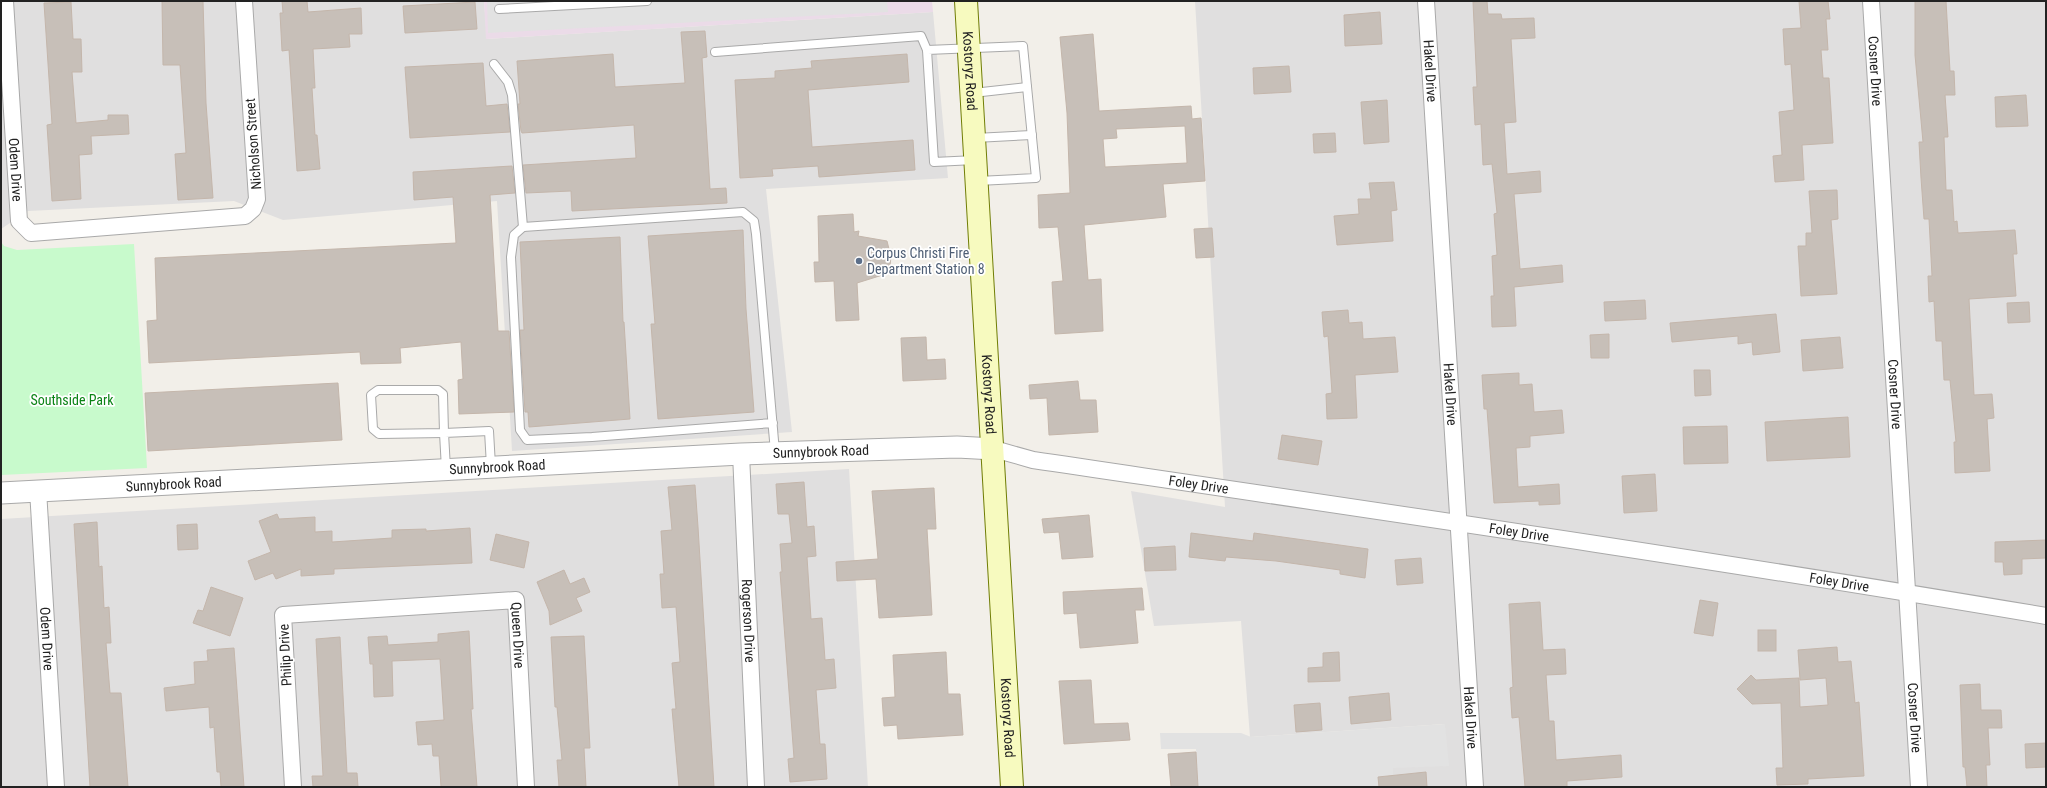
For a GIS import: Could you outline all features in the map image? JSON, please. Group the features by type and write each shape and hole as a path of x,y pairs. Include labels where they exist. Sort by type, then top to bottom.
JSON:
{"main road":[{"name":"Kostoryz Road","path":"966,1 994,449 1012,787"}],"street":[{"name":"Odem Drive","path":"5,1 19,221 31,233 131,226"},
{"name":"Nicholson Street","path":"131,226 245,216 253,209 257,199 244,1"},
{"name":"Hakel Drive","path":"1426,1 1460,523 1475,787"},
{"name":"Cosner Drive","path":"1871,1 1919,787"},
{"name":"Sunnybrook Road","path":"1,493 741,454 957,447 994,449"},
{"name":"Foley Drive","path":"994,449 1033,460 1460,523 1906,592 2046,616"},
{"name":"Rogerson Drive","path":"741,454 756,787"},
{"name":"Odem Drive","path":"38,490 56,787"},
{"name":"Queen Drive","path":"399,609 516,600 526,787"},
{"name":"Philip Drive","path":"293,787 283,615 399,609"}],"lane":[{"path":"499,9 647,1"},
{"path":"715,52 921,36 927,50 934,162 977,171 1036,178 1023,46 927,50"},
{"path":"494,64 508,82 512,95 523,227"},
{"path":"972,94 1027,87"},
{"path":"975,138 1032,135"},
{"path":"773,423 592,438 527,440 520,430 511,257 514,235 523,227 743,212 754,221 776,453"},
{"path":"446,470 444,433 443,394 438,390 378,390 371,395 373,429 379,434 444,433 488,431 491,467"}],"shaded area":[{"path":"1,1 484,1 487,39 933,12 948,178 766,189 792,432 512,451 497,201 283,220 234,201 28,211 1,229"},
{"path":"484,1 932,1 933,12 486,39"},
{"path":"487,1 887,1 888,12 488,33"},
{"path":"1195,1 2046,1 2046,787 1375,787 1393,783 1393,768 1445,724 1250,737 1241,621 1154,626 1131,491 1225,507"},
{"path":"849,469 868,787 1,787 1,519"},
{"path":"1445,724 1449,766 1393,768 1393,783 1375,787 1198,787 1196,749 1161,749 1160,733 1241,733 1251,737"}],"green space":[{"name":"Southside Park","path":"1,242 4,246 17,250 134,244 147,468 1,475"}],"building":[{"path":"162,1 203,1 206,103 213,198 178,200 175,154 186,153 180,65 163,65"},
{"path":"282,1 307,1 308,12 361,8 362,34 349,34 350,47 313,49 315,88 312,88 315,135 317,135 320,169 297,171 289,50 282,51 280,13 283,13"},
{"path":"1487,1 1488,14 1501,14 1502,19 1534,18 1535,38 1511,39 1516,122 1504,123 1507,174 1540,171 1541,192 1514,194 1520,269 1562,265 1563,282 1514,287 1516,326 1492,327 1491,296 1494,296 1492,256 1497,255 1494,214 1497,213 1492,164 1483,165 1481,124 1475,125 1473,87 1477,87 1473,2"},
{"path":"1799,1 1828,1 1830,19 1826,19 1828,50 1821,50 1823,78 1829,78 1833,143 1802,145 1804,180 1775,182 1773,156 1782,155 1779,112 1794,110 1791,64 1785,65 1783,29 1801,28"},
{"path":"1915,1 1946,1 1950,71 1954,71 1955,95 1945,95 1948,137 1944,137 1946,190 1952,190 1954,222 1957,221 1958,233 2015,230 2017,254 2013,254 2016,296 1969,299 1974,395 1992,394 1994,418 1987,419 1990,471 1955,473 1954,442 1956,442 1950,380 1944,380 1942,341 1936,341 1934,301 1929,302 1928,276 1932,276 1929,219 1924,219 1921,178 1919,142 1923,142 1915,55"},
{"path":"71,2 73,39 81,39 82,72 72,72 76,123 108,120 108,115 128,115 129,134 91,136 92,154 79,155 81,199 52,201 47,125 52,124 44,3"},
{"path":"475,2 477,29 405,33 403,6"},
{"path":"1380,12 1382,44 1345,46 1344,15"},
{"path":"705,31 707,57 702,58 710,189 726,188 727,203 572,211 571,191 526,193 523,165 636,158 634,125 522,133 518,104 520,104 517,61 613,54 615,87 685,83 681,32"},
{"path":"1093,34 1099,111 1191,106 1192,119 1201,118 1205,181 1163,184 1166,217 1084,225 1088,280 1101,279 1103,331 1055,334 1052,282 1063,281 1058,227 1039,228 1038,195 1070,193 1067,113 1060,37","holes":["1185,126 1187,163 1105,167 1103,139 1117,138 1116,129"]},
{"path":"907,54 909,82 808,90 812,147 913,140 915,170 819,177 818,166 772,169 773,176 740,178 735,80 775,78 775,71 812,68 811,61"},
{"path":"483,63 486,106 507,104 510,132 410,138 405,67"},
{"path":"1289,66 1291,92 1254,94 1253,68"},
{"path":"2026,95 2028,126 1996,127 1995,97"},
{"path":"1387,100 1389,142 1364,144 1361,102"},
{"path":"1335,133 1336,152 1314,153 1313,134"},
{"path":"512,166 515,193 490,195 498,331 509,331 514,412 459,414 458,380 463,379 461,342 400,348 401,363 361,364 360,352 149,363 147,321 157,320 155,258 456,243 453,197 414,200 413,172"},
{"path":"1394,182 1397,210 1391,211 1393,241 1337,245 1334,216 1359,214 1358,199 1371,199 1369,183"},
{"path":"1837,190 1838,219 1831,220 1837,294 1801,296 1798,246 1806,246 1806,233 1812,233 1809,191"},
{"path":"853,214 854,232 859,231 858,236 887,241 891,257 889,273 857,283 859,320 836,321 834,281 815,282 814,262 819,262 818,216"},
{"path":"1212,228 1214,257 1196,258 1194,229"},
{"path":"743,230 746,309 754,412 658,419 651,324 655,324 648,236"},
{"path":"620,237 623,322 630,419 529,427 528,412 525,412 520,330 524,330 520,242"},
{"path":"1645,300 1646,319 1605,321 1604,302"},
{"path":"2029,302 2030,322 2008,323 2007,303"},
{"path":"1348,310 1349,323 1362,322 1363,339 1395,337 1398,372 1355,375 1357,418 1327,419 1326,394 1332,393 1328,336 1324,337 1322,312"},
{"path":"1776,314 1780,352 1753,355 1752,342 1738,344 1738,336 1672,342 1670,323"},
{"path":"1609,334 1609,358 1591,358 1590,335"},
{"path":"926,337 927,360 945,359 946,379 903,381 901,338"},
{"path":"1840,337 1843,368 1803,371 1801,340"},
{"path":"1694,370 1710,370 1711,395 1695,396"},
{"path":"1519,373 1519,385 1532,384 1534,412 1562,410 1564,433 1530,436 1530,447 1516,448 1518,487 1559,484 1560,504 1539,505 1539,501 1494,503 1487,409 1484,409 1482,375"},
{"path":"1078,381 1080,400 1096,400 1098,432 1049,435 1047,398 1030,399 1029,385"},
{"path":"338,383 342,440 148,451 145,393"},
{"path":"1848,417 1850,457 1767,461 1765,422"},
{"path":"1727,426 1728,463 1684,464 1683,427"},
{"path":"1282,435 1322,441 1318,465 1278,459"},
{"path":"1655,474 1657,511 1624,513 1622,476"},
{"path":"804,482 807,527 814,526 816,556 807,557 811,619 822,618 825,660 834,659 836,688 816,690 820,744 825,744 827,779 790,782 788,759 794,758 780,572 782,572 780,544 792,543 789,514 778,514 776,484"},
{"path":"695,485 714,787 679,787 672,709 676,709 672,663 680,662 676,607 662,608 660,574 664,574 661,531 672,530 668,487"},
{"path":"934,488 936,529 927,529 932,615 879,618 876,579 837,581 836,562 878,559 872,491"},
{"path":"277,514 279,519 315,517 315,532 332,531 332,542 392,538 392,530 426,529 426,531 470,528 472,563 334,569 334,574 301,576 301,569 276,579 273,573 255,580 248,561 271,552 259,521"},
{"path":"1089,515 1093,557 1062,559 1059,532 1044,533 1042,519"},
{"path":"97,522 99,567 102,566 104,608 109,607 111,643 106,643 110,693 121,693 128,787 90,787 74,524"},
{"path":"197,524 198,549 178,550 177,525"},
{"path":"1191,533 1253,541 1254,533 1368,549 1365,578 1340,574 1340,570 1276,561 1226,557 1225,561 1189,557"},
{"path":"496,534 529,542 524,568 490,560"},
{"path":"2046,540 2046,558 2022,559 2022,574 2004,575 2003,562 1995,562 1995,542"},
{"path":"1175,546 1176,570 1145,571 1144,548"},
{"path":"1421,558 1423,583 1397,585 1395,560"},
{"path":"564,570 570,584 584,578 590,592 576,598 582,611 550,625 549,611 537,582"},
{"path":"211,587 243,598 230,636 193,623 198,610 203,611"},
{"path":"1142,588 1144,610 1135,610 1138,643 1080,648 1077,613 1064,614 1063,592"},
{"path":"1700,600 1718,603 1713,636 1694,633"},
{"path":"1540,602 1543,650 1565,649 1566,674 1546,675 1549,721 1554,721 1556,760 1621,755 1622,777 1567,781 1567,787 1525,787 1519,717 1512,718 1510,688 1513,687 1509,604"},
{"path":"1758,630 1776,630 1776,651 1758,651"},
{"path":"469,631 473,709 471,709 477,787 441,787 439,756 433,756 432,744 418,745 416,722 444,720 440,659 392,661 393,696 374,697 373,664 370,664 368,637 387,636 388,645 438,642 438,634"},
{"path":"584,636 590,748 584,748 586,787 559,787 557,760 562,760 557,707 555,707 551,637"},
{"path":"340,637 347,773 357,773 358,787 313,787 312,776 323,776 316,639"},
{"path":"1837,647 1838,662 1851,661 1855,703 1859,702 1864,776 1808,779 1808,784 1777,785 1776,768 1783,768 1781,703 1752,704 1737,689 1751,675 1756,680 1799,678 1800,707 1828,705 1826,678 1800,680 1798,650"},
{"path":"234,648 244,787 221,787 220,772 217,772 214,727 210,728 209,707 166,711 164,688 195,684 194,662 208,661 207,650"},
{"path":"946,652 948,694 960,694 963,735 898,739 897,725 884,726 882,698 895,697 893,655"},
{"path":"1339,652 1340,681 1308,682 1308,668 1323,667 1323,653"},
{"path":"1091,680 1094,724 1128,723 1130,740 1064,744 1059,681"},
{"path":"1980,684 1981,710 2001,710 2002,728 1988,728 1990,765 1986,765 1987,787 1967,787 1965,767 1963,767 1960,685"},
{"path":"1389,693 1391,720 1351,724 1349,697"},
{"path":"1320,703 1322,730 1296,732 1294,705"},
{"path":"2046,743 2046,767 2026,768 2025,744"},
{"path":"1196,752 1198,787 1171,787 1168,754"},
{"path":"1426,772 1427,787 1379,787 1378,777"}],"place":[{"name":"Corpus Christi Fire Department Station 8","path":"859,261"}]}
